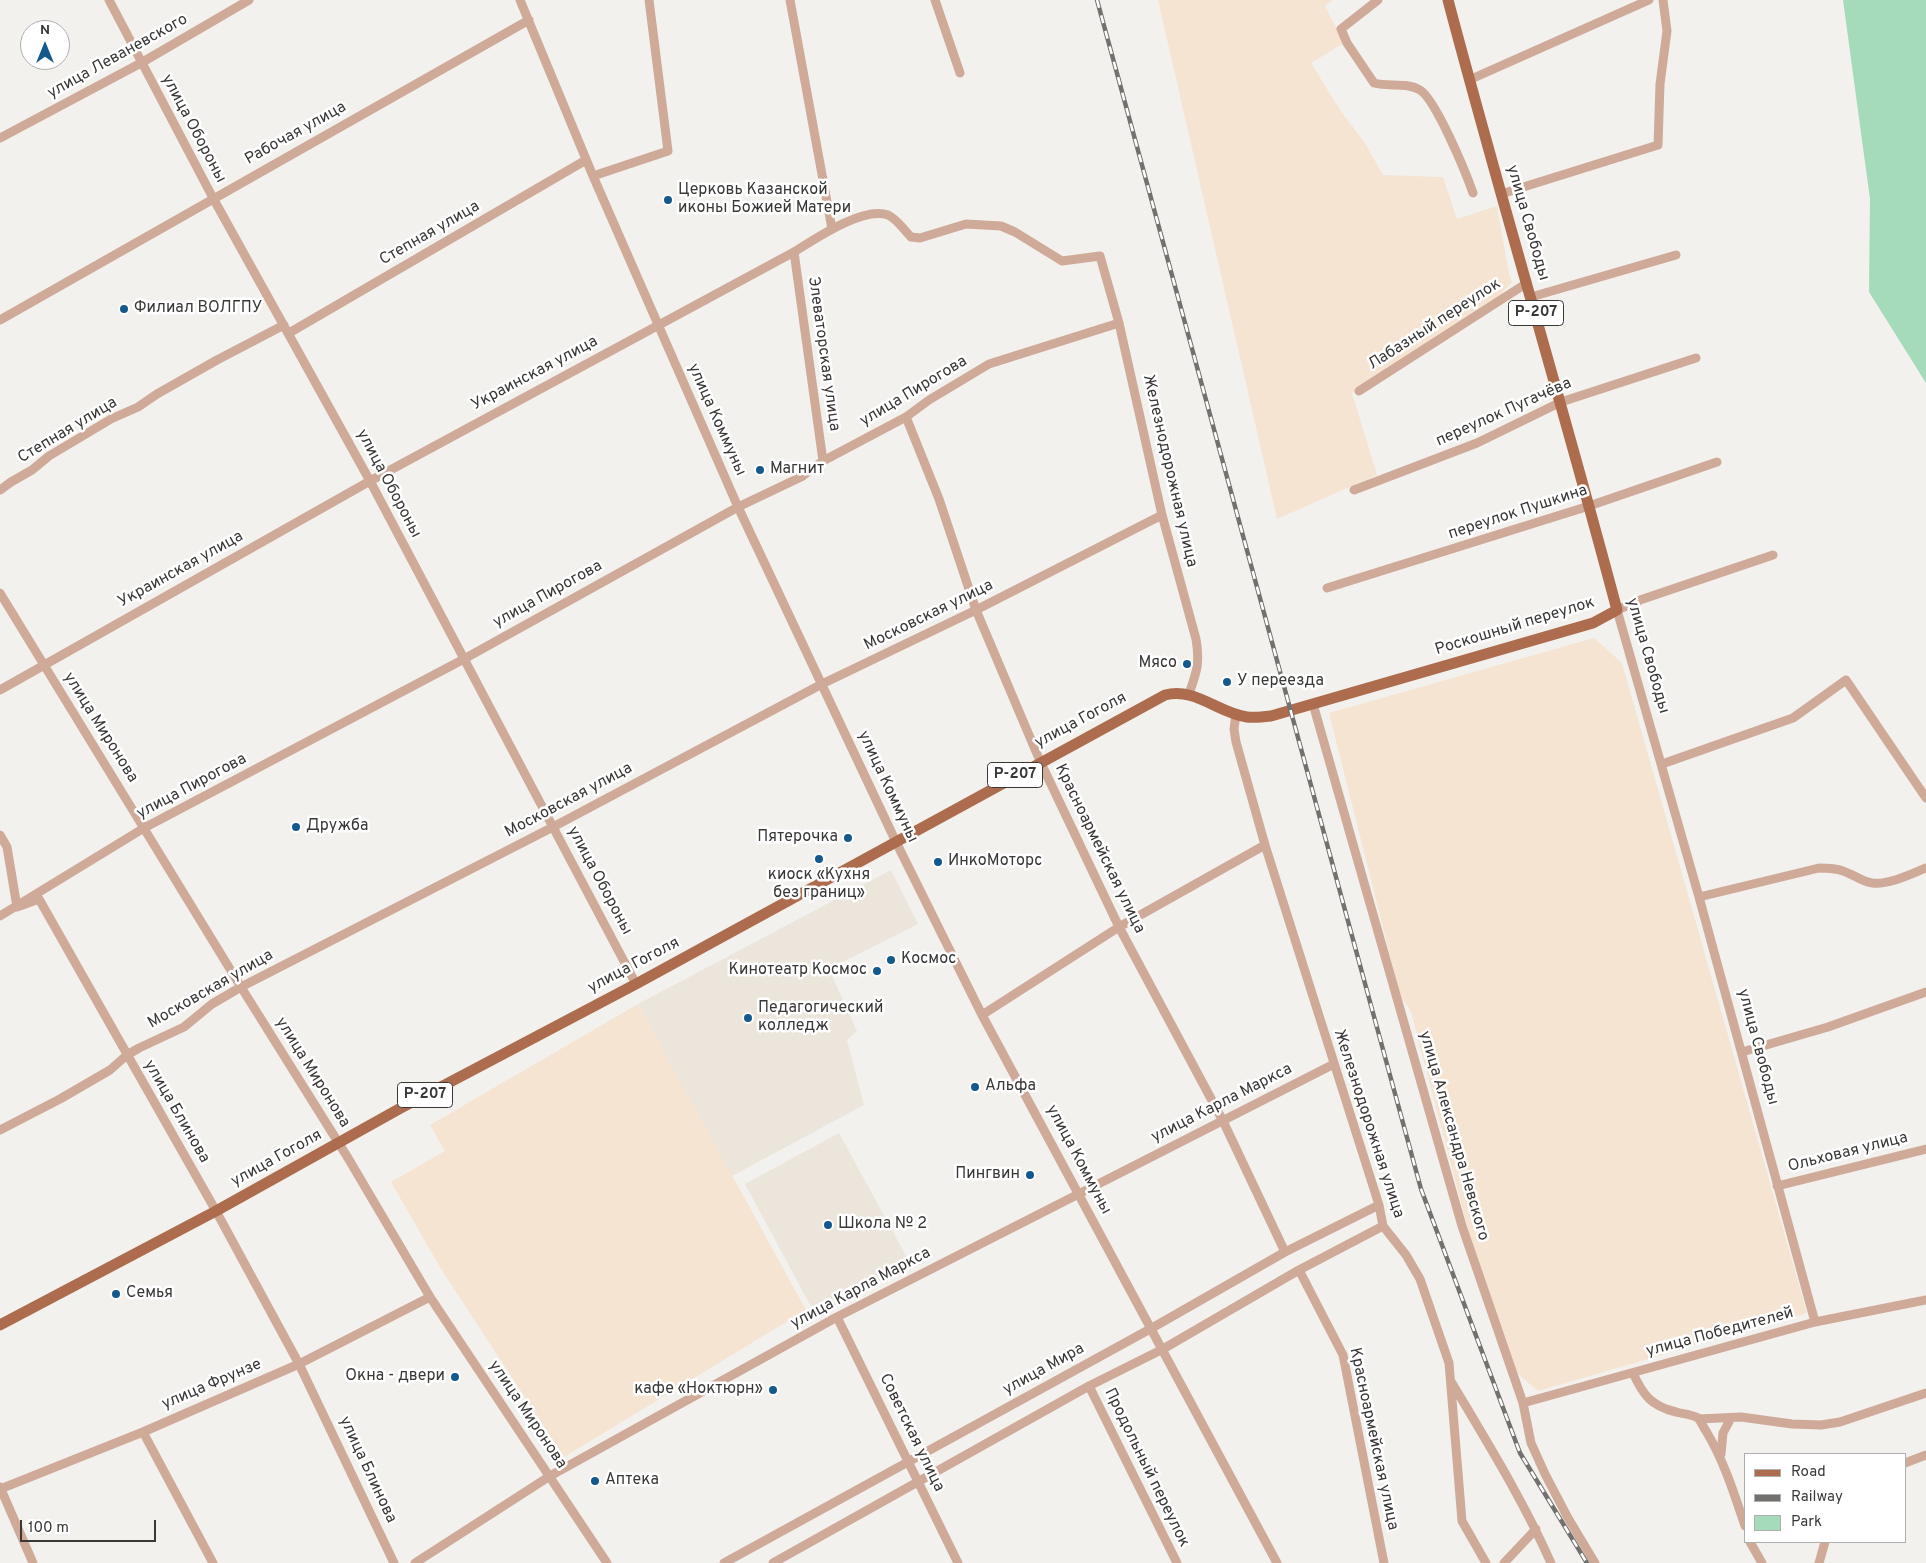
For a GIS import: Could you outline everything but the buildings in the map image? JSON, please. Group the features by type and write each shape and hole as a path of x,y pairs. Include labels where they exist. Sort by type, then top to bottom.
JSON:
{"main road":[{"name":"улица Свободы","path":"1448,0 1561,402 1617,610"},
{"name":"Роскошный переулок","path":"1290,710 1593,623 1617,610"},
{"name":"улица Гоголя","path":"0,1325 216,1211 399,1109 636,984 1165,695 1174,692 1189,694 1236,714 1259,717 1290,710"}],"street":[{"name":"улица Обороны","path":"109,0 213,198 370,481 636,984"},
{"name":"улица Леваневского","path":"0,138 141,63 249,0"},
{"name":"улица Коммуны","path":"520,0 586,160 738,506 896,842 982,1015 1152,1328 1276,1563"},
{"path":"593,176 668,151 649,0"},
{"path":"790,0 832,229"},
{"path":"935,0 960,73"},
{"path":"1378,0 1341,29 1347,44 1374,83 1410,86 1421,91 1432,103 1462,162 1473,193"},
{"path":"1469,80 1648,0"},
{"path":"1501,194 1658,145 1660,84 1667,32 1663,0"},
{"name":"Рабочая улица","path":"0,320 528,20"},
{"name":"Степная улица","path":"0,490 32,470 49,456 111,419 138,407 217,360 287,329 586,160"},
{"name":"Украинская улица","path":"0,690 370,481 794,252 832,229 868,214 888,215 899,223 911,237 920,238 966,224 1001,226 1062,261 1100,256"},
{"name":"Элеваторская улица","path":"794,252 823,461"},
{"path":"1531,297 1676,255"},
{"name":"Железнодорожная улица","path":"1100,256 1119,323 1162,515 1196,639 1199,656 1198,669 1189,694"},
{"name":"Лабазный переулок","path":"1359,391 1527,283"},
{"name":"улица Пирогова","path":"0,916 144,828 464,660 738,506 801,477 823,461 906,417 929,400 990,364 1119,323"},
{"name":"переулок Пугачёва","path":"1354,490 1477,443 1561,402 1696,358"},
{"name":"Красноармейская улица","path":"906,417 939,499 976,610 1040,762 1119,927 1223,1121 1285,1252"},
{"name":"переулок Пушкина","path":"1327,588 1589,506 1717,462"},
{"name":"Московская улица","path":"0,1130 60,1099 110,1070 126,1055 184,1027 212,1004 241,986 553,827 822,684 976,610 1162,515"},
{"name":"Роскошный переулок","path":"1617,610 1640,600 1773,555"},
{"name":"улица Миронова","path":"0,593 339,1143 430,1297 607,1563"},
{"name":"улица Свободы","path":"1617,610 1699,897 1815,1322"},
{"path":"1662,764 1793,718 1846,680 1926,798"},
{"name":"улица Александра Невского","path":"1313,704 1462,1226 1523,1404 1531,1443 1545,1474 1595,1563"},
{"name":"Железнодорожная улица","path":"1236,714 1234,729 1236,742 1265,844 1379,1205 1383,1226 1406,1255 1420,1279 1449,1363 1462,1521 1486,1563"},
{"path":"0,835 7,847 17,907"},
{"path":"982,1015 1119,927 1265,844"},
{"path":"1699,897 1819,868 1833,868 1844,871 1873,884 1893,880 1926,868"},
{"name":"улица Блинова","path":"17,907 39,899 216,1211 299,1364 394,1563"},
{"path":"1742,1052 1828,1027 1926,992"},
{"name":"улица Карла Маркса","path":"415,1563 550,1476 837,1317 1334,1064"},
{"name":"Ольховая улица","path":"1778,1186 1926,1149"},
{"name":"улица Мира","path":"724,1563 1152,1328 1285,1252 1379,1205"},
{"path":"773,1563 1089,1386 1163,1349 1300,1270 1383,1226"},
{"name":"Красноармейская улица","path":"1300,1270 1343,1355 1384,1563"},
{"name":"улица Фрунзе","path":"0,1488 142,1432 299,1364 430,1297"},
{"name":"улица Победителей","path":"1523,1404 1815,1322 1926,1300"},
{"name":"Советская улица","path":"837,1317 958,1563"},
{"path":"1633,1372 1641,1390 1649,1400 1660,1407 1689,1414 1699,1419 1741,1417 1792,1424 1821,1425 1840,1422 1926,1393"},
{"path":"1450,1381 1508,1478 1536,1529 1551,1563"},
{"name":"Продольный переулок","path":"1089,1386 1177,1563"},
{"path":"1721,1457 1723,1433 1731,1418"},
{"path":"1699,1419 1721,1457 1744,1523"},
{"path":"142,1432 213,1563"},
{"path":"1906,1463 1926,1455"},
{"path":"0,1488 33,1563"},
{"path":"1504,1563 1536,1529"},
{"path":"1751,1543 1762,1563"},
{"path":"1819,1563 1825,1543"}],"shaded area":[{"path":"1158,0 1333,0 1325,6 1344,43 1311,63 1340,110 1365,143 1383,175 1443,177 1457,219 1497,206 1512,282 1493,303 1352,393 1377,475 1277,519"},
{"path":"1594,638 1622,663 1807,1313 1538,1391 1515,1371 1477,1264 1411,1012 1400,995 1329,713"},
{"name":"Педагогический колледж","path":"891,870 918,924 829,969 857,1031 847,1040 864,1105 732,1176 638,1004"},
{"path":"638,1004 806,1310 564,1457 441,1269 391,1182 445,1151 430,1125"},
{"name":"Школа № 2","path":"839,1133 911,1265 816,1316 745,1184"}],"green space":[{"path":"1843,0 1926,0 1926,383 1869,292 1870,199"}],"railway":[{"path":"1097,0 1421,1189 1520,1453 1587,1563"}],"place":[{"name":"Церковь Казанской иконы Божией Матери","path":"668,200"},
{"name":"Филиал ВОЛГПУ","path":"124,309"},
{"name":"Магнит","path":"760,470"},
{"name":"Мясо","path":"1187,664"},
{"name":"У переезда","path":"1227,682"},
{"name":"Дружба","path":"296,827"},
{"name":"Пятерочка","path":"848,838"},
{"name":"киоск «Кухня без границ»","path":"819,859"},
{"name":"ИнкоМоторс","path":"938,862"},
{"name":"Космос","path":"891,960"},
{"name":"Кинотеатр Космос","path":"877,971"},
{"name":"Педагогический колледж","path":"748,1018"},
{"name":"Альфа","path":"975,1087"},
{"name":"Пингвин","path":"1030,1175"},
{"name":"Школа № 2","path":"828,1225"},
{"name":"Семья","path":"116,1294"},
{"name":"Окна - двери","path":"455,1377"},
{"name":"кафе «Ноктюрн»","path":"773,1390"},
{"name":"Аптека","path":"595,1481"}]}
